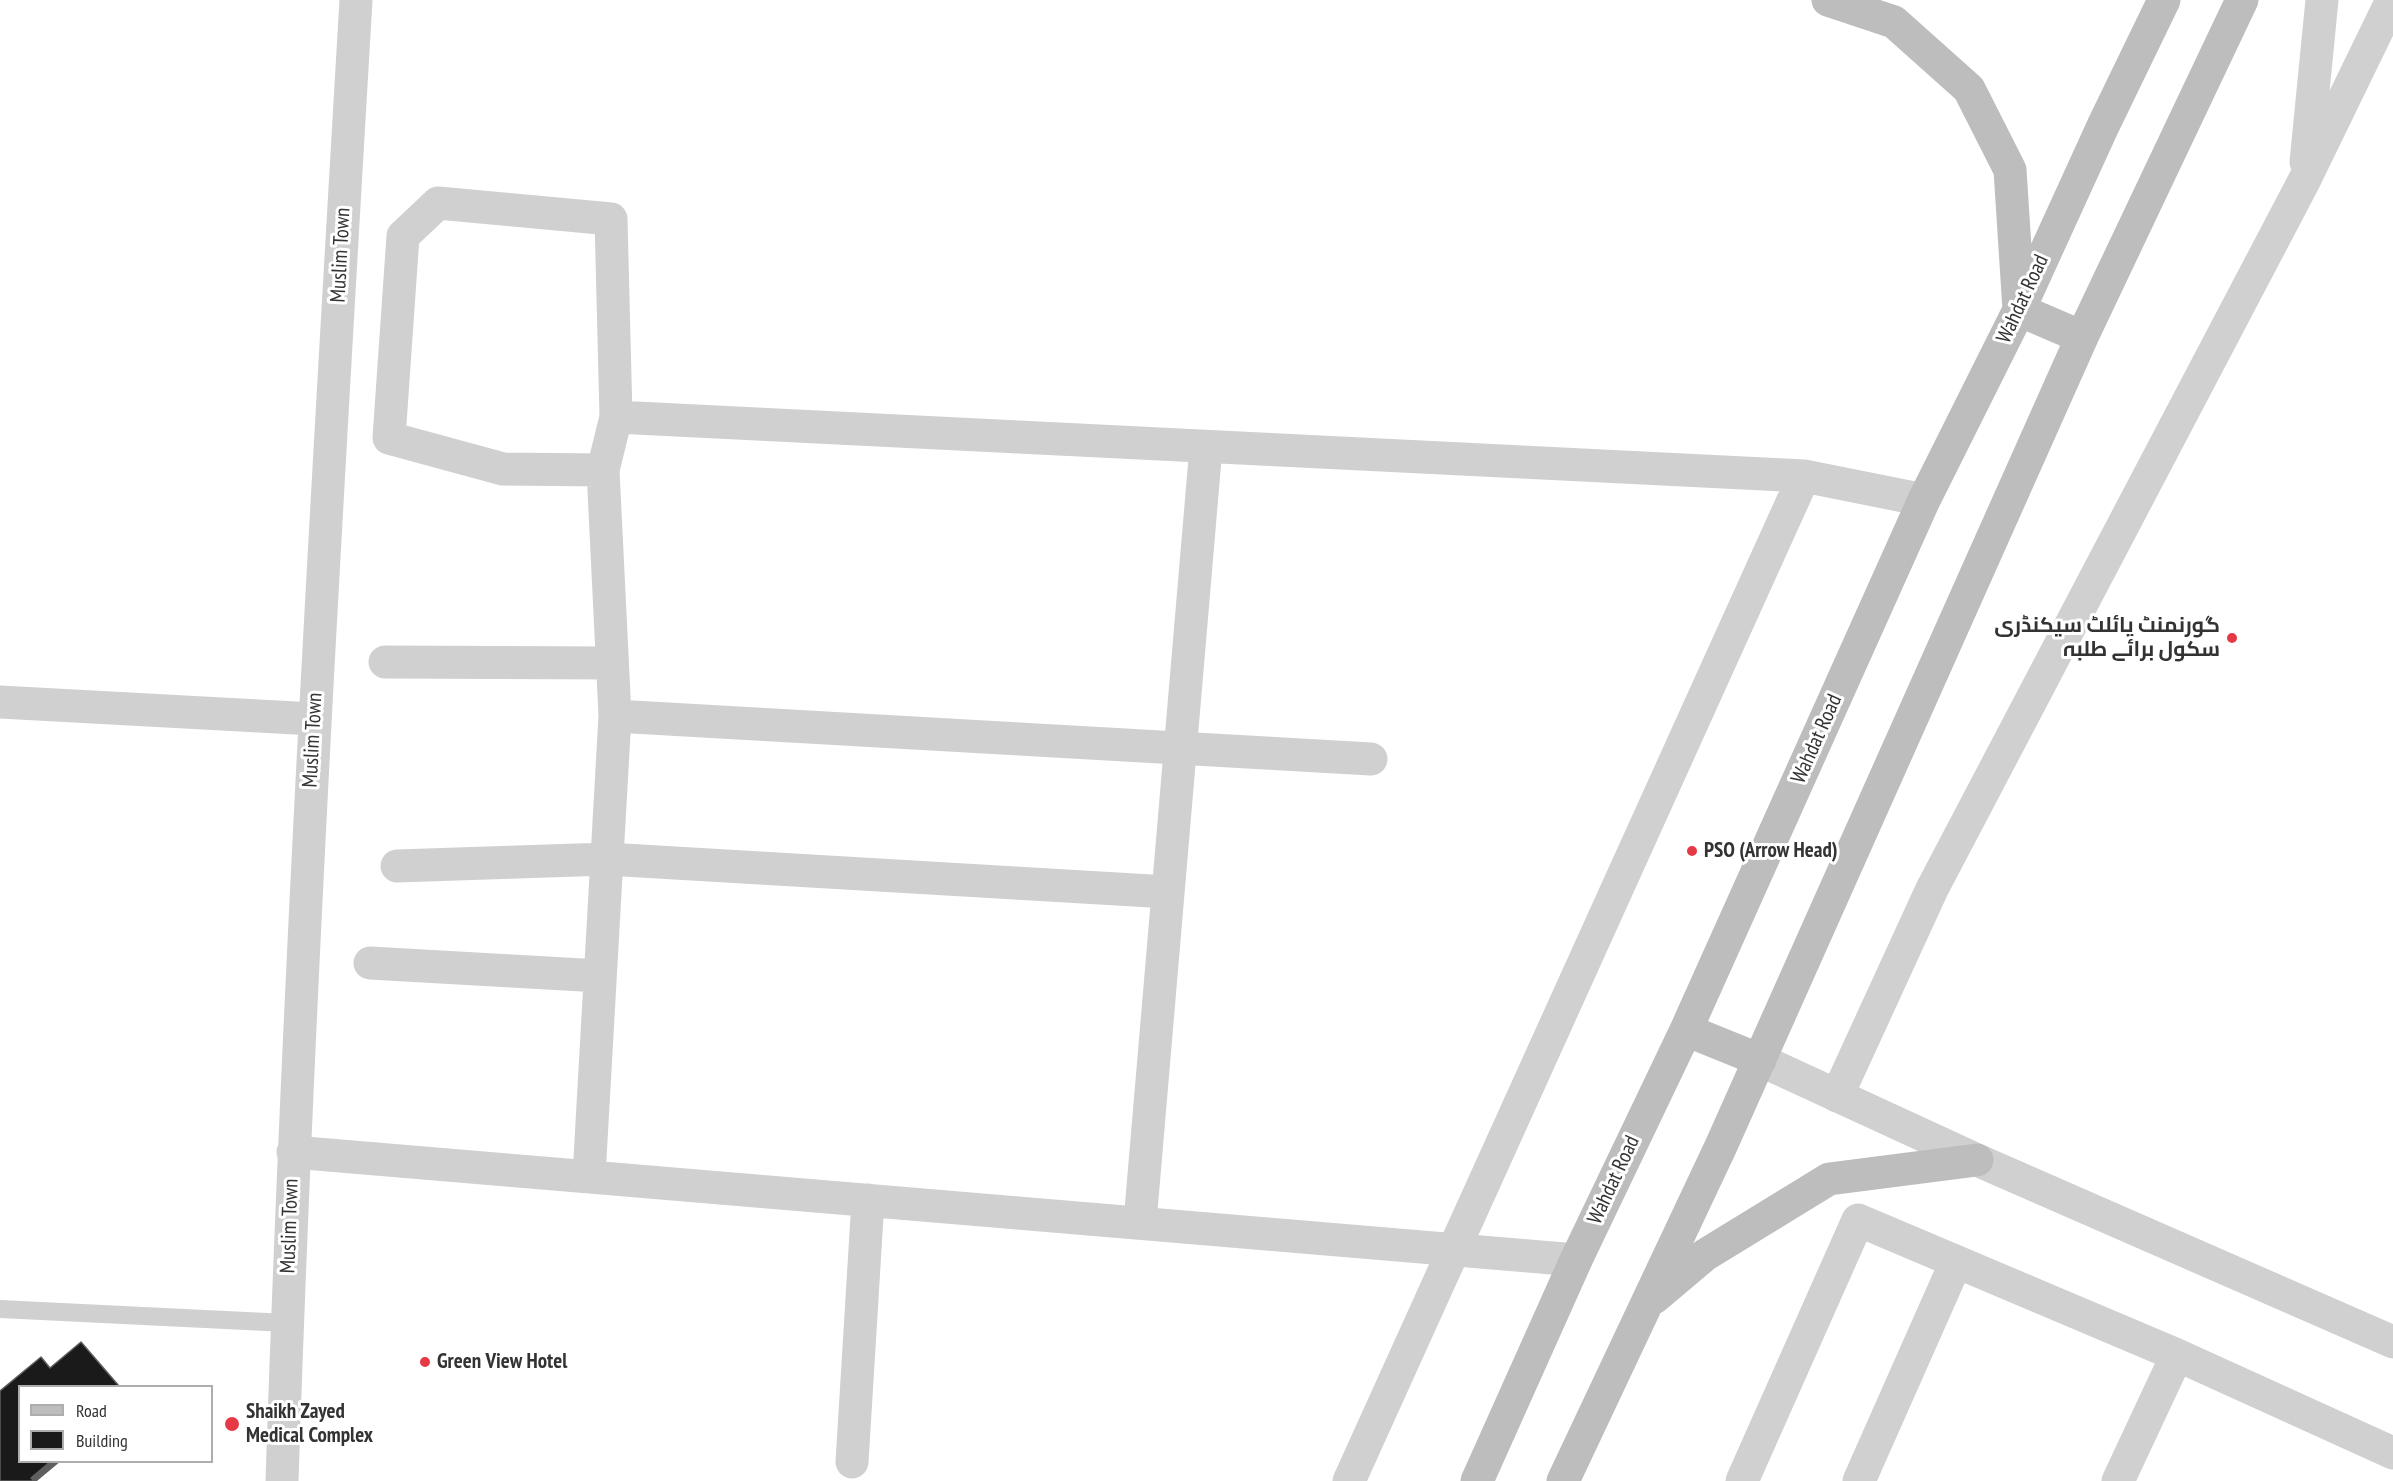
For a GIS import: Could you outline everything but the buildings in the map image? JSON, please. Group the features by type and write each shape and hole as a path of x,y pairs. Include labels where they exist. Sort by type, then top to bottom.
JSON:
{"main road":[{"path":"1828,0 1894,22 1969,90 2010,170 2019,310 2082,337"},
{"name":"Wahdat Road","path":"1477,1481 1576,1260 1686,1030 1924,500 2019,310 2103,126 2164,0"},
{"path":"1563,1481 1760,1060 2082,337 2242,0"},
{"path":"1686,1030 1760,1060"},
{"path":"1646,1305 1705,1255 1829,1179 1977,1160"}],"street":[{"name":"Muslim Town","path":"282,1481 293,1152 314,719 356,0"},
{"path":"2304,181 2322,0"},
{"path":"1837,1095 1932,889 2304,181 2392,0"},
{"path":"589,1176 615,716 603,470 616,417 611,219 438,203 403,236 389,438 503,469 603,470"},
{"path":"616,417 1804,476 1924,500"},
{"path":"1140,1222 1206,447"},
{"path":"1349,1481 1804,476"},
{"path":"385,662 612,663"},
{"path":"0,702 314,719"},
{"path":"615,716 1371,759"},
{"path":"397,866 607,859 1168,892"},
{"path":"370,963 600,976"},
{"path":"1760,1060 1977,1160 2393,1342"},
{"path":"293,1152 1455,1248 1576,1260"},
{"path":"852,1462 868,1200"},
{"path":"1742,1481 1858,1220 2177,1355 2393,1453"},
{"path":"1859,1481 1956,1262"},
{"path":"2118,1481 2177,1355"}],"lane":[{"path":"0,1309 287,1323"}],"place":[{"name":"گورنمنٹ پائلٹ سیکنڈری سکول برائے طلبہ","path":"2232,638"},
{"name":"PSO (Arrow Head)","path":"1692,851"},
{"name":"Green View Hotel","path":"425,1362"},
{"name":"Shaikh Zayed Medical Complex","path":"232,1424"}]}
